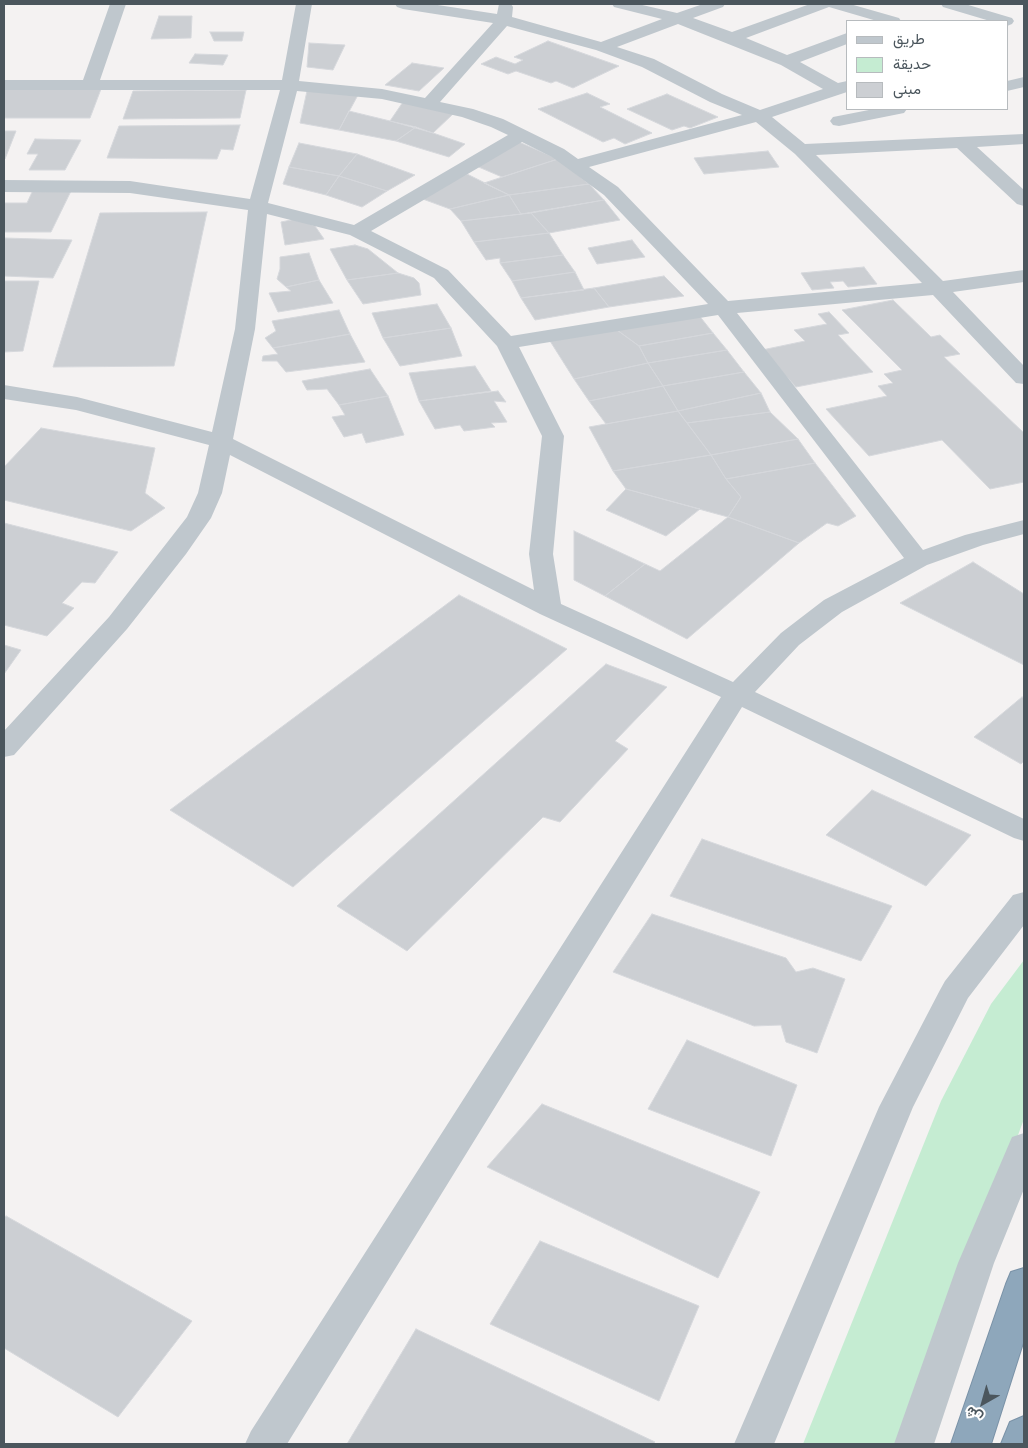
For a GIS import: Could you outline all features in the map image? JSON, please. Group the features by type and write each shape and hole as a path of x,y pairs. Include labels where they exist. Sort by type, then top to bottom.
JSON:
{"highway":[{"path":"971,1444 1024,1284"},
{"path":"1022,1444 1024,1435"}],"street":[{"path":"90,83 118,4"},
{"path":"4,748 118,623 177,549 199,518 210,493 245,329 258,206 290,85 304,4"},
{"path":"403,4 439,6 504,20 602,47 694,84 716,98 759,116 801,150 1024,378"},
{"path":"429,104 504,20 505,4"},
{"path":"620,4 677,18 732,38 787,61 842,88"},
{"path":"602,47 717,4"},
{"path":"732,38 824,4"},
{"path":"834,4 889,20"},
{"path":"949,4 1004,20"},
{"path":"787,61 846,38"},
{"path":"1008,86 1024,82"},
{"path":"4,84 290,85 382,94 467,113 497,123 558,153 611,191 723,308 918,560"},
{"path":"576,165 759,116 842,88"},
{"path":"840,121 893,110"},
{"path":"357,232 521,134"},
{"path":"801,150 1024,139"},
{"path":"960,141 1024,200"},
{"path":"4,186 130,187 258,206 357,232 441,274 506,343 553,436 541,554 549,608"},
{"path":"506,343 723,308 938,288 1024,276"},
{"path":"4,392 78,404 222,442 549,608 737,694 1024,831"},
{"path":"265,1444 737,694 790,639 833,606 918,560 974,540 1024,527"},
{"path":"754,1444 896,1107 956,990 1024,903"},
{"path":"914,1444 976,1263 1024,1147"}],"green space":[{"path":"1024,960 1024,1119 903,1444 803,1444 941,1101 991,1004"}],"building":[{"path":"159,16 192,16 191,38 151,39"},
{"path":"210,32 244,32 242,41 214,41"},
{"path":"548,41 619,66 573,88 556,81 551,83 516,71 508,74 481,64 496,57 515,64 523,60 514,57"},
{"path":"309,43 345,45 333,70 307,67"},
{"path":"195,54 228,55 223,65 189,63"},
{"path":"412,63 444,68 419,91 385,85"},
{"path":"4,88 101,89 90,118 4,118"},
{"path":"246,90 240,118 123,119 133,91"},
{"path":"307,91 358,95 339,130 300,123"},
{"path":"587,93 610,104 600,107 652,133 625,144 614,138 603,142 538,109"},
{"path":"667,94 718,117 690,128 684,126 672,130 627,109"},
{"path":"403,102 453,114 433,133 390,121"},
{"path":"349,111 416,127 396,141 339,130"},
{"path":"240,125 233,150 221,149 217,159 107,158 119,126"},
{"path":"416,127 465,144 449,157 396,141"},
{"path":"4,131 16,131 5,159 4,159"},
{"path":"35,139 81,140 65,170 29,170 38,154 27,154"},
{"path":"519,142 558,159 502,177 474,165"},
{"path":"299,143 357,154 339,176 289,167"},
{"path":"768,151 779,167 704,174 694,158"},
{"path":"357,154 415,175 387,191 339,176"},
{"path":"558,159 589,184 509,195 484,183"},
{"path":"289,167 339,176 326,195 283,184"},
{"path":"467,174 509,195 450,209 420,198"},
{"path":"339,176 387,191 362,207 326,195"},
{"path":"589,184 604,200 521,214 509,195"},
{"path":"33,190 71,191 51,232 4,232 4,203 27,203"},
{"path":"509,195 521,214 461,221 450,209"},
{"path":"604,200 620,220 549,233 531,213"},
{"path":"207,212 174,366 53,367 100,213"},
{"path":"531,213 549,233 474,242 461,221"},
{"path":"296,219 315,226 324,239 285,245 281,222"},
{"path":"549,233 563,255 500,263 500,258 486,260 474,242"},
{"path":"4,238 72,240 53,278 4,276"},
{"path":"632,240 645,257 597,264 588,248"},
{"path":"355,245 368,249 398,273 347,280 330,249"},
{"path":"309,253 319,280 286,287 277,279 280,269 280,257"},
{"path":"563,255 575,272 512,281 500,263"},
{"path":"864,267 877,284 848,287 843,281 830,282 834,288 812,290 801,273"},
{"path":"575,272 584,290 521,298 512,281"},
{"path":"398,273 414,278 419,283 421,295 363,304 347,280"},
{"path":"664,276 684,296 609,307 594,288"},
{"path":"319,280 333,303 278,312 269,293 291,291 286,287"},
{"path":"4,281 39,281 23,351 4,352"},
{"path":"594,288 609,307 535,320 521,298"},
{"path":"893,300 931,337 940,335 960,354 944,357 1024,433 1024,482 990,489 942,440 869,456 826,409 887,396 878,386 893,383 884,374 902,370 842,310"},
{"path":"437,304 451,328 383,338 372,313"},
{"path":"339,310 350,334 273,348 265,338 276,331 272,321"},
{"path":"829,312 849,333 838,335 873,372 796,387 762,350 805,341 794,330 827,324 818,314"},
{"path":"698,314 713,333 639,346 617,330"},
{"path":"451,328 462,356 400,366 383,338"},
{"path":"617,330 639,346 648,363 574,379 550,341"},
{"path":"713,333 727,350 648,363 639,346"},
{"path":"350,334 365,362 286,372 277,361 262,361 263,356 278,354 273,348"},
{"path":"727,350 744,372 663,386 648,363"},
{"path":"648,363 663,386 589,401 574,379"},
{"path":"475,366 491,391 419,401 409,373"},
{"path":"370,369 388,396 339,405 327,389 307,390 302,381"},
{"path":"744,372 761,393 678,411 663,386"},
{"path":"663,386 678,411 606,424 589,401"},
{"path":"498,391 506,402 494,401 507,422 491,423 495,427 464,431 460,425 435,429 419,401"},
{"path":"761,393 770,412 687,423 678,411"},
{"path":"388,396 404,435 366,443 362,433 344,437 332,417 345,415 339,405"},
{"path":"678,411 711,455 613,471 589,427"},
{"path":"770,412 798,439 711,455 687,423"},
{"path":"41,428 155,448 145,493 165,508 131,531 4,500 4,467"},
{"path":"798,439 815,463 726,479 711,455"},
{"path":"711,455 726,479 741,497 728,517 626,489 613,471"},
{"path":"815,463 856,516 838,526 827,523 799,543 728,517 741,497 726,479"},
{"path":"626,489 700,509 666,536 606,510"},
{"path":"728,517 799,543 687,639 605,596 645,564 660,571"},
{"path":"4,523 118,552 95,583 82,582 62,603 74,608 47,636 4,625"},
{"path":"574,531 645,564 605,596 574,580"},
{"path":"973,562 1024,594 1024,665 900,603"},
{"path":"459,595 567,649 293,887 170,810"},
{"path":"4,645 21,650 4,674"},
{"path":"606,664 667,687 615,741 628,749 560,822 543,817 407,951 337,906"},
{"path":"1022,697 1024,698 1024,761 1021,764 974,737"},
{"path":"872,790 971,835 926,886 826,835"},
{"path":"702,839 892,906 861,961 670,896"},
{"path":"652,914 786,958 796,972 813,968 845,979 817,1053 786,1042 781,1025 754,1026 613,972"},
{"path":"687,1040 797,1085 771,1156 648,1109"},
{"path":"542,1104 760,1192 718,1278 487,1167"},
{"path":"6,1216 192,1321 118,1417 4,1348 4,1218"},
{"path":"540,1241 699,1306 659,1401 490,1324"},
{"path":"416,1329 655,1442 653,1444 347,1444"}]}
